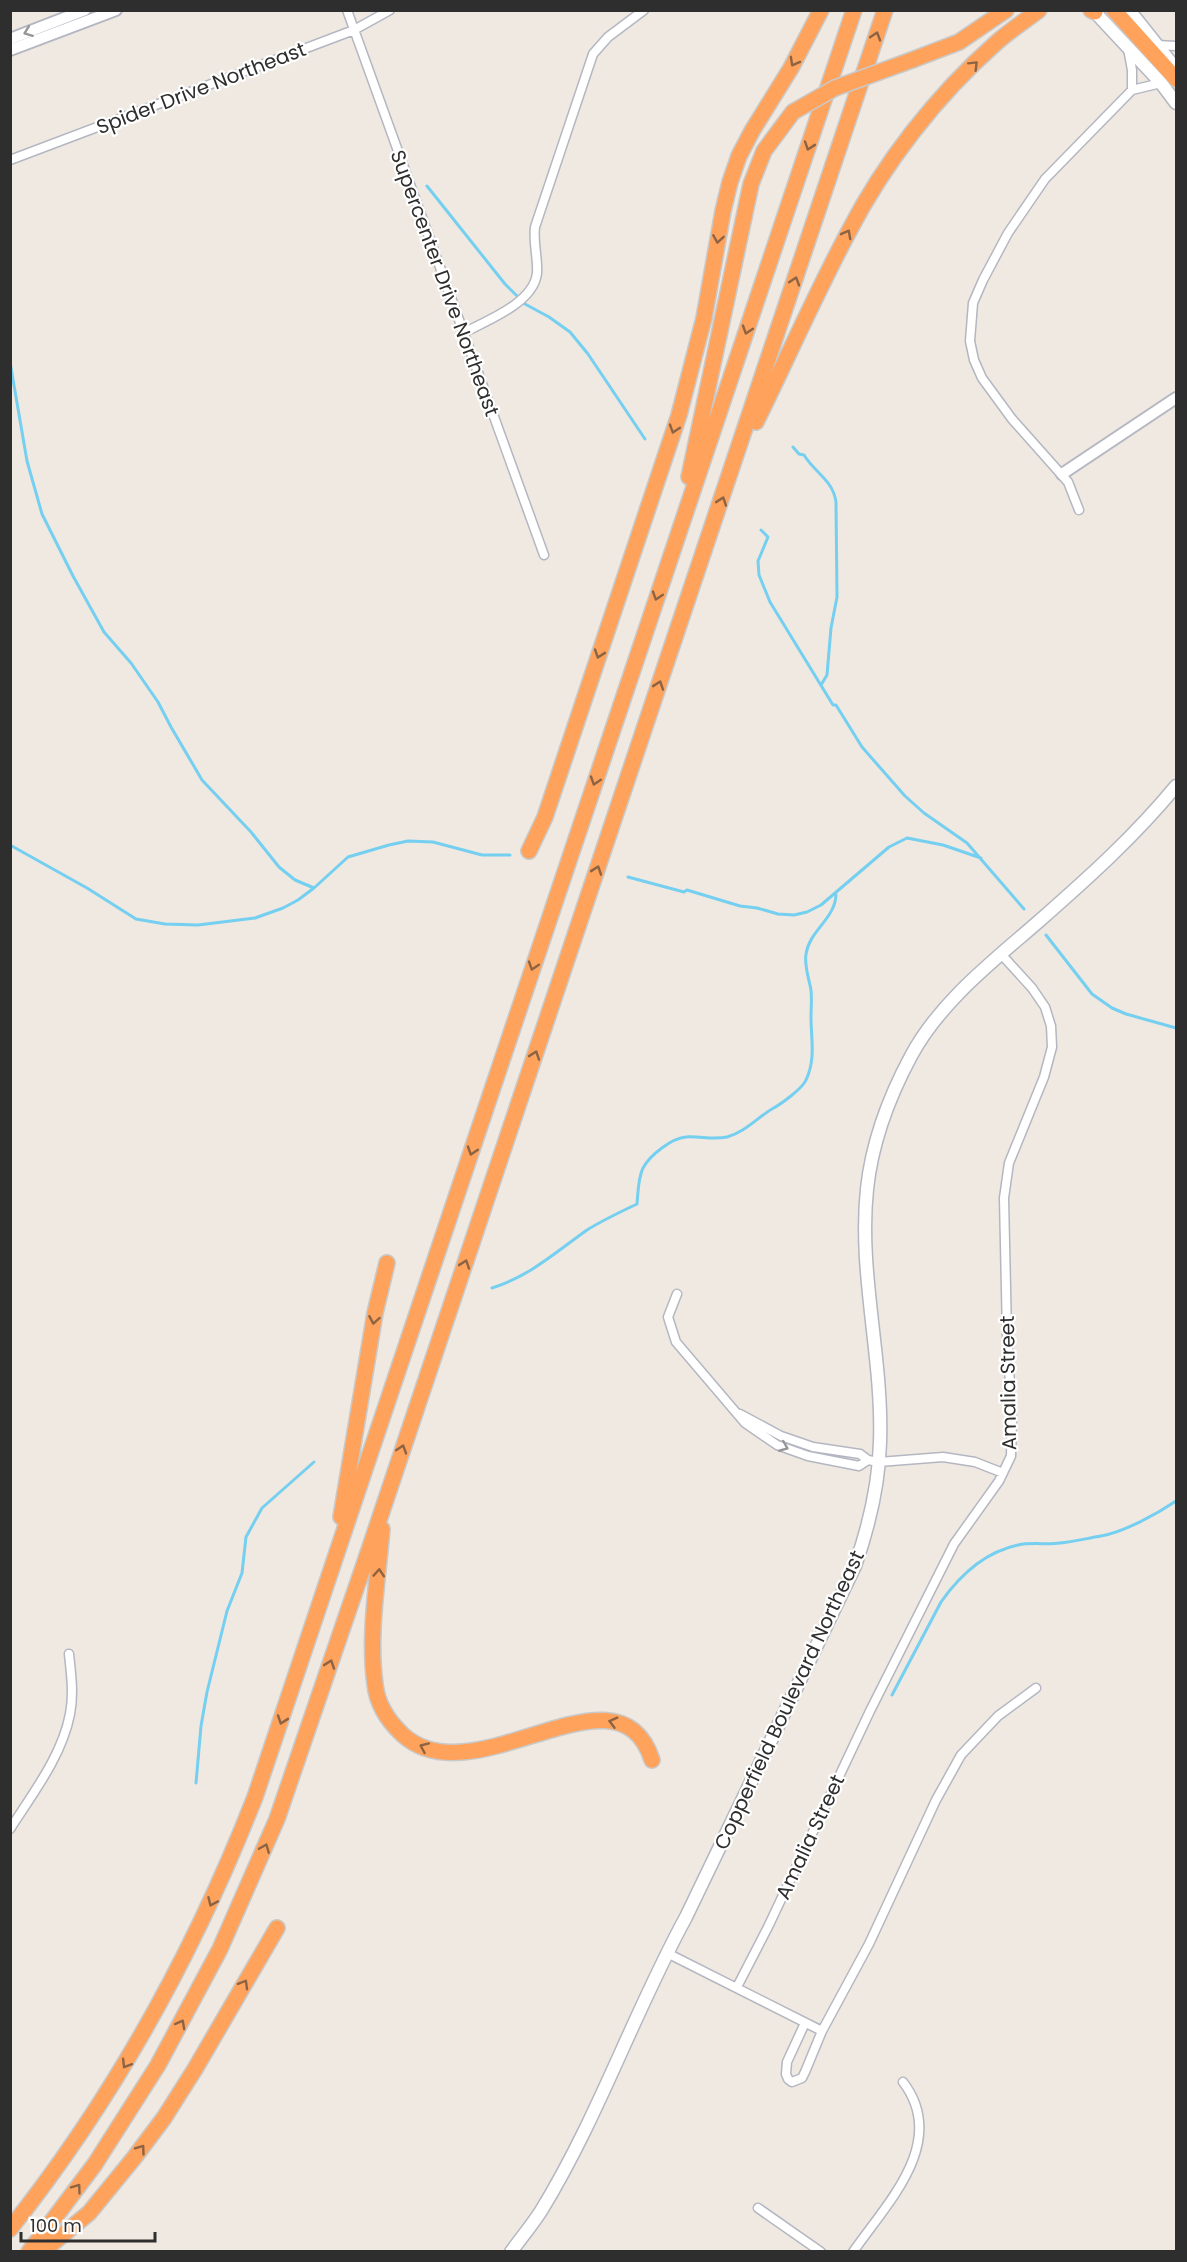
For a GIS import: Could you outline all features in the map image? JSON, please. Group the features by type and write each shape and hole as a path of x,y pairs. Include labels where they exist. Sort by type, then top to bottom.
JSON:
{"highway":[{"path":"529,851 545,817 679,415 704,318 723,211 739,156 791,68 821,10"},
{"path":"10,2229 38,2194 113,2085 193,1941 222,1879 255,1797 854,10"},
{"path":"29,2252 94,2164 158,2065 220,1949 258,1865 280,1809 885,10"},
{"path":"675,541 751,184 764,151 793,112 835,88 959,42 1006,10"},
{"path":"730,476 848,232 892,160 933,107 970,68 996,43 1039,10"},
{"path":"1114,10 1176,79"},
{"path":"333,1565 375,1313 387,1263"},
{"path":"384,1504 375,1620 374,1675 380,1702 396,1729 407,1739 423,1748 440,1753 458,1753 475,1752 584,1721 605,1719 620,1724 636,1734 648,1748 652,1760"},
{"path":"42,2252 89,2213 152,2134 195,2069 277,1928"}],"main road":[{"path":"1129,10 1176,69"},
{"path":"1093,11 1161,83 1176,103"},
{"name":"Copperfield Boulevard Northeast","path":"512,2252 546,2201 584,2130 667,1953 855,1566 865,1537 874,1501 874,1461 880,1440 866,1230 867,1189 877,1136 892,1097 912,1055 932,1025 962,989 1119,849 1176,786"}],"street":[{"path":"10,39 85,10"},
{"path":"56,33 69,24 102,10"},
{"path":"10,50 116,10"},
{"name":"Supercenter Drive Northeast","path":"347,10 544,555"},
{"name":"Spider Drive Northeast","path":"10,160 354,30 390,10"},
{"path":"463,333 515,304 530,291 537,273 535,226 592,54 608,37 644,10"},
{"path":"1157,45 1176,46"},
{"path":"1127,47 1132,70 1132,90"},
{"path":"1079,510 1068,482 994,398 982,378 974,360 970,341 973,303 993,261 1035,192 1132,90 1161,83"},
{"path":"1062,474 1176,398"},
{"name":"Amalia Street","path":"737,1987 768,1928 870,1711 954,1544 1003,1473 1011,1456 1012,1419 1007,1335 1004,1198 1009,1163 1044,1077 1052,1047 1051,1026 1046,1007 1032,987 1000,954"},
{"path":"677,1294 668,1317 676,1342 745,1423 777,1445 808,1456 859,1466 874,1461 943,1457 975,1461 1003,1473"},
{"path":"10,1829 54,1758 66,1728 71,1712 72,1691 69,1654"},
{"path":"805,2023 786,2068 788,2079 792,2082 801,2078 822,2031 869,1944 936,1800 961,1755 998,1716 1036,1688"},
{"path":"667,1953 822,2031"},
{"path":"853,2252 906,2177 916,2155 919,2125 916,2106 910,2090 903,2082"},
{"path":"758,2208 821,2252"}],"waterway":[{"path":"427,186 505,284 525,304 570,332 588,354 645,439"},
{"path":"10,362 27,461 42,514 104,632 131,663 158,702 202,780 251,832 279,867 295,880 314,888"},
{"path":"793,447 799,454 804,455 827,482 836,502 837,597 831,628 827,675 821,685"},
{"path":"761,530 768,537 758,561 759,575 770,602 833,705 836,705 862,747 905,796 924,813 967,843 1024,909"},
{"path":"628,877 684,892 687,890 740,906 794,915 821,905 889,847 907,838 943,845 981,858"},
{"path":"10,845 87,888 136,919 165,924 198,925 255,918 283,908 314,888 348,857 389,845 408,841 433,842 482,855 510,855"},
{"path":"492,1288 519,1277 587,1230 637,1204 639,1181 643,1168 668,1144 686,1137 717,1138 733,1135 786,1100 804,1084 811,1064 812,1049 811,993 806,954 812,938 832,910 836,894"},
{"path":"1046,935 1092,994 1112,1008 1126,1014 1176,1028"},
{"path":"196,1783 201,1726 207,1692 227,1611 242,1573 246,1537 262,1508 314,1462"},
{"path":"892,1695 941,1602 956,1583 984,1559 1018,1545 1065,1542 1120,1531 1176,1501"}]}
